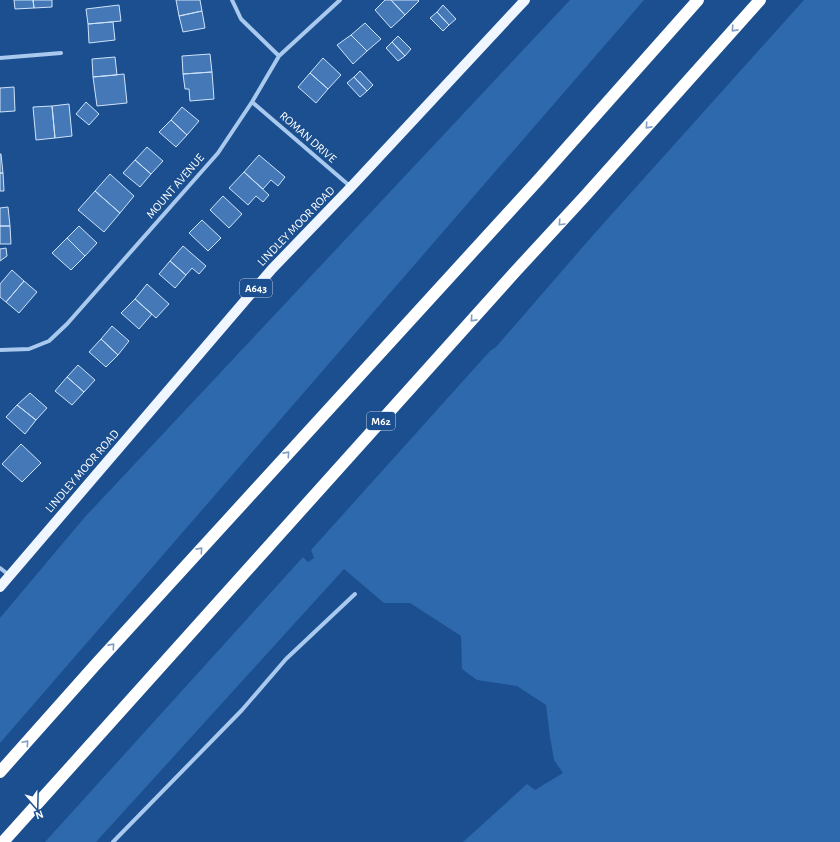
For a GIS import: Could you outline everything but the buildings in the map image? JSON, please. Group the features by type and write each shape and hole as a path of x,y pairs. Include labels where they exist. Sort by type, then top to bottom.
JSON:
{"highway":[{"path":"0,772 102,657 535,184 698,0"},
{"name":"M62","path":"4,842 760,0"}],"main road":[{"name":"LINDLEY MOOR ROAD","path":"0,587 272,269 351,187 525,0"}],"street":[{"path":"232,0 241,19 279,56"},
{"name":"MOUNT AVENUE","path":"0,350 29,349 49,341 67,324 218,153 252,102 279,56 340,0"},
{"path":"0,58 61,53"},
{"name":"ROMAN DRIVE","path":"252,102 351,187"},
{"path":"0,568 10,576"},
{"path":"113,842 242,710 286,659 355,594"}],"shaded area":[{"path":"570,0 644,0 0,743 0,618 84,518"},
{"path":"804,0 840,0 840,842 463,842 527,784 535,790 563,773 554,760 546,705 517,686 477,680 462,669 461,636 410,603 384,603 344,569 96,842 45,842 303,557 308,562 314,558 311,550 490,351 496,347 594,234"}]}
